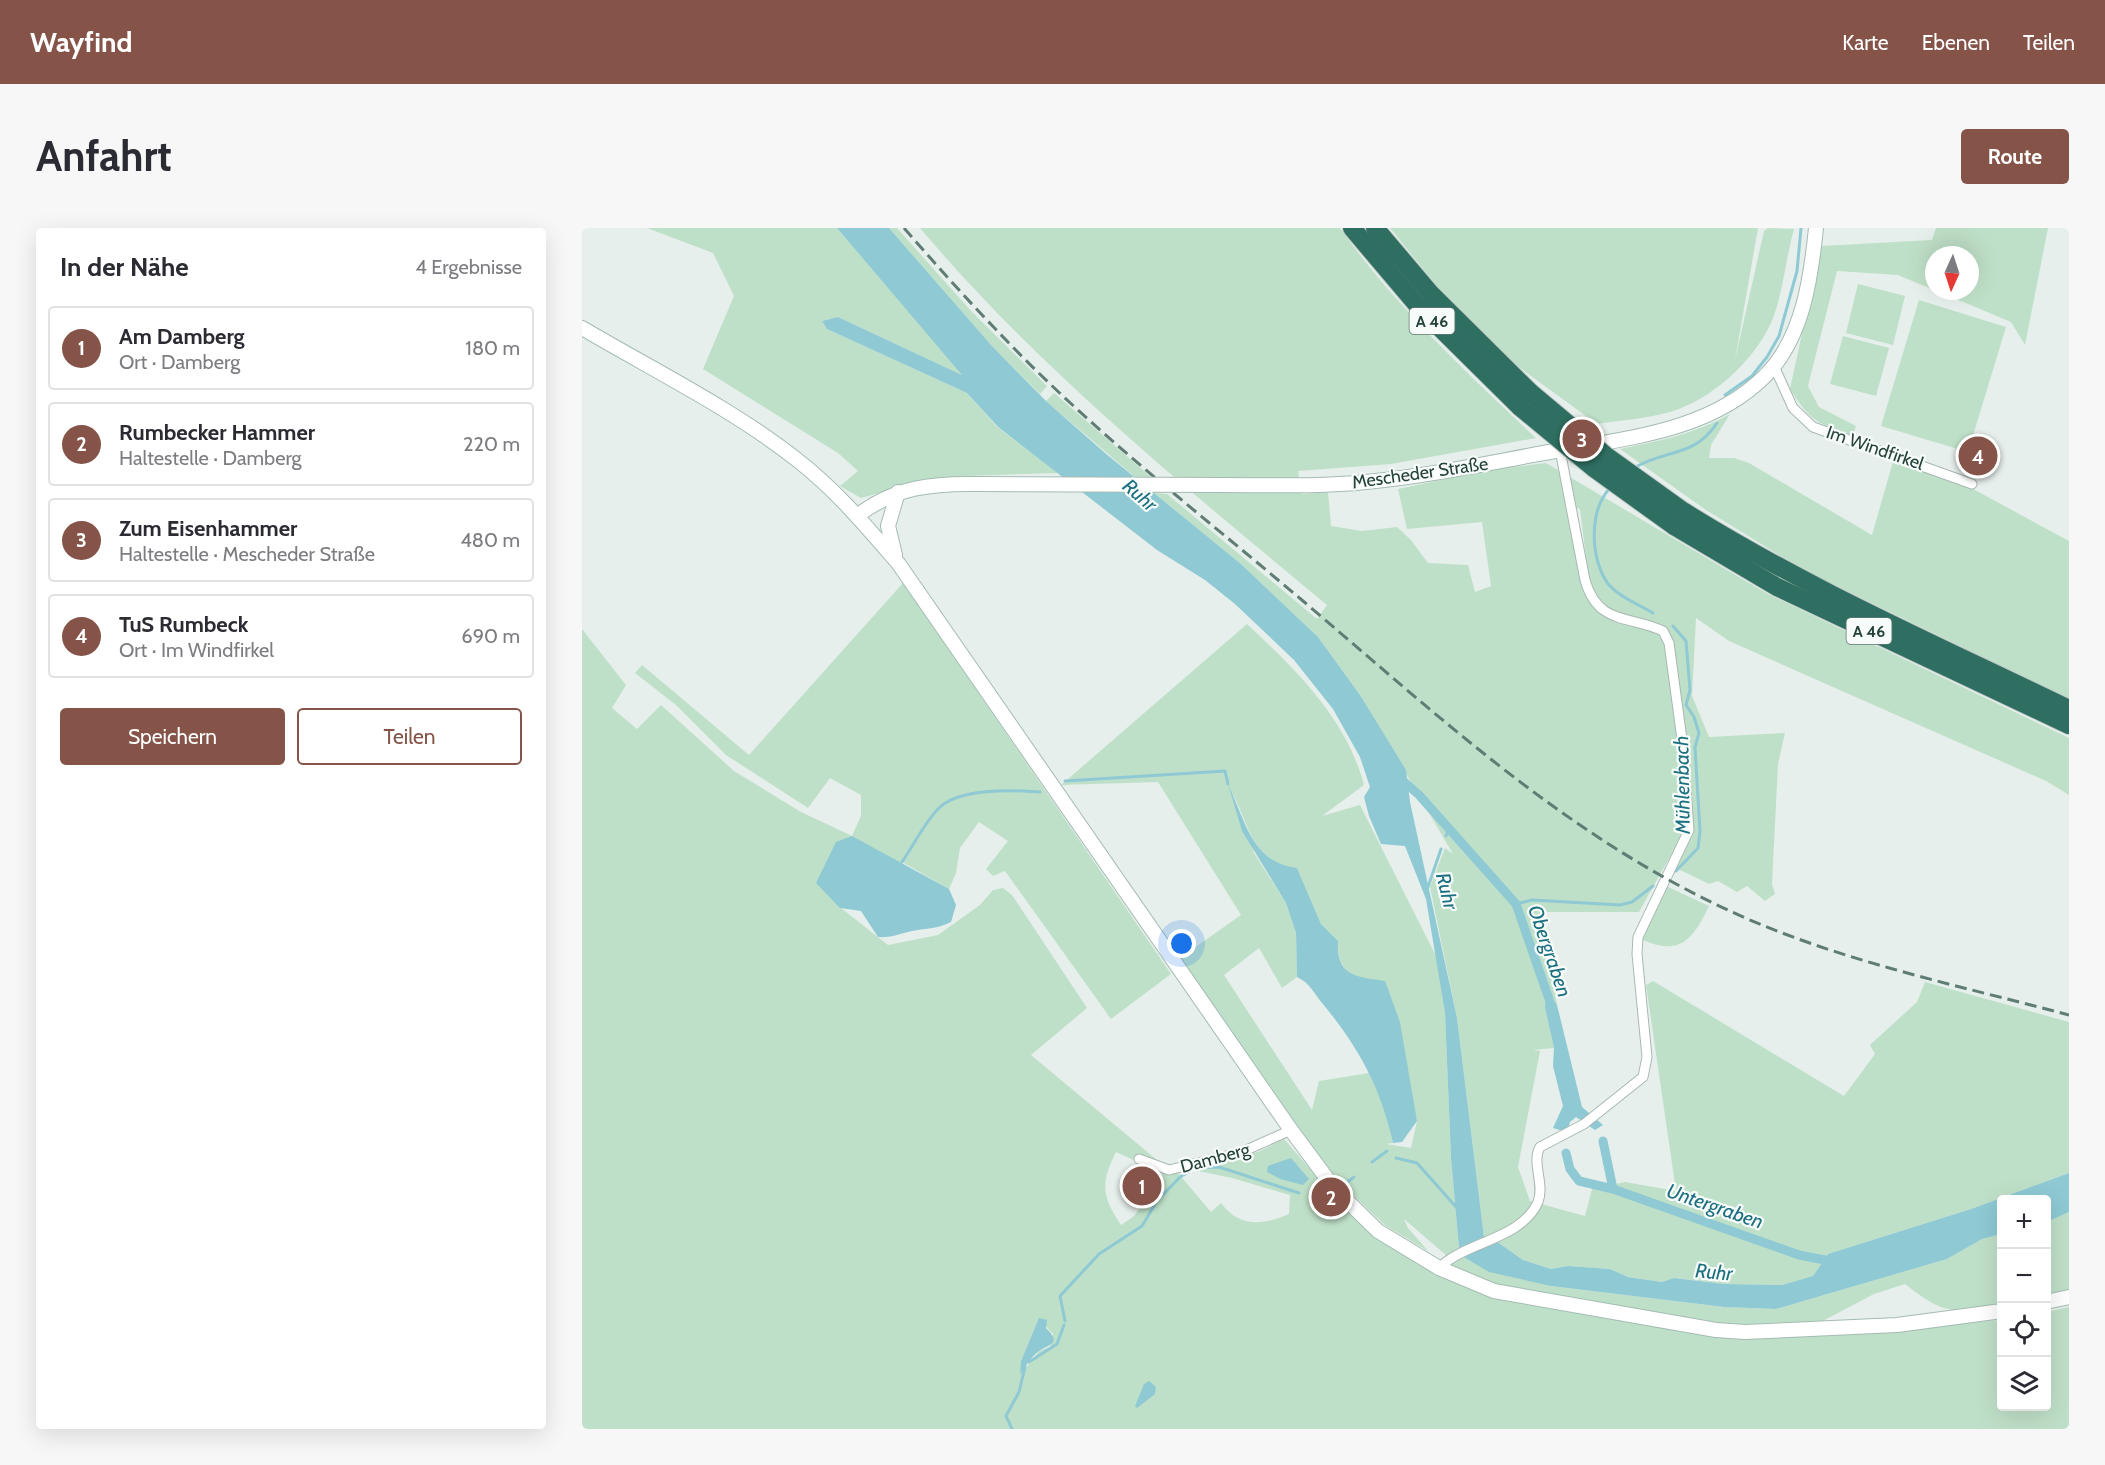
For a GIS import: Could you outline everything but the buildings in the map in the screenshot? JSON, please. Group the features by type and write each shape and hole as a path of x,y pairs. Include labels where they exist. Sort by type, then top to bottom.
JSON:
{"highway":[{"name":"A 46","path":"1353,228 1418,306 1526,400 1605,455 1679,519 1777,587 2069,725"},
{"name":"A 46","path":"1375,228 1526,400"},
{"name":"A 46","path":"1679,519 1748,551 1824,592 2069,708"}],"main road":[{"name":"Mescheder Straße","path":"857,516 898,492 930,484 1221,485 1365,482 1644,435 1695,420 1741,396 1774,366 1793,333 1804,302 1816,228"},
{"path":"582,328 765,436 812,472 857,516 898,563 1291,1130 1334,1188 1358,1214 1378,1231 1439,1268 1475,1285 1509,1294 1732,1332 1876,1327 1997,1312"},
{"path":"898,492 888,526 898,563"},
{"path":"2051,1301 2069,1298"}],"street":[{"name":"Im Windfirkel","path":"1774,366 1793,408 1813,427 1972,484"},
{"path":"1439,1268 1459,1253 1504,1233 1522,1221 1533,1209 1540,1194 1538,1149 1596,1116 1639,1082 1647,1070 1637,943 1665,878 1689,835 1683,747 1669,643 1663,631 1609,614 1591,595 1585,580 1560,450"},
{"name":"Damberg","path":"1139,1159 1169,1170 1242,1152 1291,1130"}],"green space":[{"path":"647,228 837,228 964,376 838,317 822,321 827,329 967,393 997,427 1058,473 965,476 909,485 861,498 840,486 858,471 838,453 703,369 734,296 713,253"},
{"path":"889,228 897,228 972,312 1047,386 1040,394 992,346"},
{"path":"920,228 1340,228 1361,257 1408,312 1458,364 1536,438 1391,464 1298,471 1302,494 1328,492 1331,526 1362,531 1397,527 1411,540 1428,563 1468,565 1475,592 1491,586 1482,522 1407,529 1398,489 1488,470 1546,463 1766,593 2069,738 2069,795 2046,781 1729,641 1696,618 1692,696 1709,737 1785,733 1778,764 1772,884 1775,894 1765,901 1747,886 1737,892 1718,881 1709,884 1676,868 1693,832 1687,738 1675,657 1686,828 1639,912 1542,912 1557,1005 1547,989 1545,1008 1554,1048 1533,1050 1540,1051 1518,1167 1530,1201 1585,1216 1592,1189 1625,1182 1676,1191 1646,985 1653,981 1844,1096 1875,1054 1870,1045 1917,1002 1925,982 2069,1022 2069,1173 2009,1195 1997,1195 1997,1199 1971,1209 1828,1254 1813,1276 1782,1285 1724,1284 1675,1278 1662,1282 1628,1277 1610,1269 1568,1266 1551,1269 1523,1260 1496,1241 1551,1286 1724,1307 1776,1309 1947,1259 1982,1239 1997,1235 1997,1304 1960,1310 1950,1309 1931,1302 1905,1284 1874,1294 1817,1324 1725,1324 1486,1282 1455,1270 1447,1256 1404,1219 1408,1228 1428,1251 1386,1226 1338,1181 1299,1132 1180,958 1241,915 1158,782 1061,785 1247,624 1301,677 1345,738 1364,785 1322,816 1360,805 1436,956 1445,1013 1451,1158 1459,1248 1484,1237 1457,1018 1430,887 1445,848 1453,854 1360,695 1318,637 1241,564 1154,493 1167,494 1317,619 1327,605 1167,471 1014,330","holes":["1565,504 1580,509 1587,565 1578,563","1230,789 1260,850 1281,864 1297,868 1321,924 1338,941 1340,957 1346,970 1357,978 1373,980 1417,1121 1411,1148 1386,1144 1393,1143 1387,1113 1369,1073 1319,1081 1312,1110 1224,975 1259,948 1282,988 1297,977 1296,933 1286,903 1254,853"]},
{"path":"1390,228 1758,228 1735,360 1764,231 1768,228 1794,229 1781,290 1771,323 1753,352 1729,378 1701,399 1670,412 1597,424 1509,360 1437,286"},
{"path":"1936,228 2048,228 2025,345 2011,322 1958,300 1979,300 1979,246 1925,246 1925,286 1898,275 1837,271 1808,386 1819,407 1856,426 1853,436 1816,420 1790,389 1821,246 1932,240"},
{"path":"1858,284 1905,296 1893,345 1846,333"},
{"path":"1919,300 2006,327 1968,452 1881,426"},
{"path":"1843,336 1889,348 1876,396 1830,384"},
{"path":"1054,393 1151,477 1135,477 1046,401"},
{"path":"1730,414 1711,445 1709,458 1734,458 1749,463 1872,535 1894,458 1975,490 2069,541 2069,699 1802,569 1706,510 1620,449 1690,432"},
{"path":"903,583 1171,974 1111,1019 1005,871 993,876 986,869 1008,841 979,822 960,848 956,873 949,889 902,862 817,883 841,908 888,945 938,935 980,905 993,890 1003,888 1012,895 1087,1008 1031,1055 1169,1170 1178,1173 1211,1212 1221,1203 1236,1217 1252,1222 1280,1218 1289,1214 1290,1195 1232,1178 1184,1168 1258,1152 1284,1139 1349,1214 1391,1247 1437,1273 1481,1293 1522,1304 1657,1327 1761,1339 1997,1320 1997,1411 2051,1411 2051,1311 2069,1307 2069,1429 582,1429 582,629 626,685 612,708 637,729 661,705 734,771 801,812 852,836 861,816 861,795 830,778 808,808 726,755 676,705 635,673 642,665 749,755","holes":["1116,1152 1162,1173 1162,1178 1134,1216 1121,1225 1110,1206 1105,1190 1107,1173","1039,1319 1053,1334 1050,1347 1039,1351 1021,1374 1021,1361"]},
{"path":"1666,886 1709,906 1690,936 1683,942 1665,946 1641,939"},
{"path":"2069,1212 2069,1289 2051,1293 2051,1249 2051,1220"}],"water":[{"name":"Ruhr","path":"837,228 889,228 992,346 1046,401 1105,453 1241,564 1318,637 1360,695 1406,770 1410,802 1457,1018 1484,1237 1459,1248 1451,1158 1445,1013 1426,899 1405,846 1381,844 1364,797 1370,787 1360,757 1333,709 1294,660 1235,604 1205,580 1157,550 998,427 967,393 827,329 822,321 838,317 962,375"},
{"path":"1228,784 1245,825 1260,849 1270,858 1297,868 1321,924 1338,941 1338,953 1345,968 1357,976 1385,981 1400,1022 1417,1121 1402,1142 1393,1143 1375,1086 1347,1035 1311,988 1297,977 1296,933 1286,903 1242,831"},
{"path":"852,836 949,889 956,905 951,922 936,927 878,937 861,911 840,908 816,883 836,842"},
{"path":"1546,988 1557,1005 1582,1107 1603,1125 1595,1130 1576,1117 1570,1122 1568,1129 1563,1131 1553,1128 1563,1106 1553,1066 1554,1048 1545,1008"},
{"path":"1291,1158 1309,1179 1303,1185 1280,1179 1267,1172 1268,1166"},
{"path":"2069,1173 2069,1212 2051,1220 2051,1195 2009,1195"},
{"path":"1997,1199 1997,1235 1982,1239 1947,1259 1776,1309 1724,1307 1551,1286 1489,1272 1462,1256 1496,1241 1523,1260 1551,1269 1568,1266 1610,1269 1628,1277 1662,1282 1674,1278 1724,1284 1782,1285 1813,1276 1828,1254"},
{"path":"1039,1318 1047,1320 1046,1328 1053,1337 1053,1343 1033,1356 1020,1375 1021,1361"},
{"path":"1149,1381 1156,1387 1155,1394 1137,1408 1135,1406 1144,1384"}],"waterway":[{"name":"Mühlenbach","path":"1725,395 1752,376 1767,357 1779,336 1797,271 1801,228"},
{"name":"Mühlenbach","path":"1634,468 1689,448 1708,434 1717,423"},
{"name":"Mühlenbach","path":"1611,487 1598,509 1595,522 1595,550 1598,563 1603,575 1614,590 1653,613"},
{"name":"Mühlenbach","path":"1673,626 1686,641 1690,690 1686,705 1694,717 1699,733 1695,747 1700,831 1698,848 1676,871"},
{"path":"1065,781 1225,771 1228,784"},
{"name":"Obergraben","path":"1401,779 1419,795 1516,904 1549,999"},
{"path":"902,862 929,819 949,801 974,793 1040,792"},
{"name":"Obergraben","path":"1446,836 1449,828"},
{"name":"Ruhr","path":"1428,887 1441,849"},
{"name":"Mühlenbach","path":"1516,904 1532,900 1620,905 1632,902 1653,886"},
{"path":"1603,1141 1613,1189"},
{"path":"1372,1162 1387,1151"},
{"name":"Untergraben","path":"1566,1153 1570,1169 1579,1181 1613,1189 1799,1255 1835,1262"},
{"path":"1396,1158 1417,1163 1457,1208"},
{"path":"1065,1321 1060,1296 1099,1254 1142,1226 1157,1201 1180,1177 1195,1168 1219,1167 1299,1193"},
{"path":"1345,1184 1354,1177"},
{"path":"1323,1195 1328,1195"},
{"path":"1029,1362 1057,1344 1064,1325"},
{"path":"1012,1429 1006,1416 1019,1392 1025,1367"}],"railway":[{"path":"904,228 1006,340 1114,442 1455,731 1559,811 1671,881 1732,912 1773,929 1814,945 1899,971 2069,1015"}],"place":[{"name":"Zum Eisenhammer","path":"1582,439"},
{"name":"TuS Rumbeck","path":"1978,456"},
{"name":"Am Damberg","path":"1142,1186"},
{"name":"Rumbecker Hammer","path":"1331,1197"}]}
